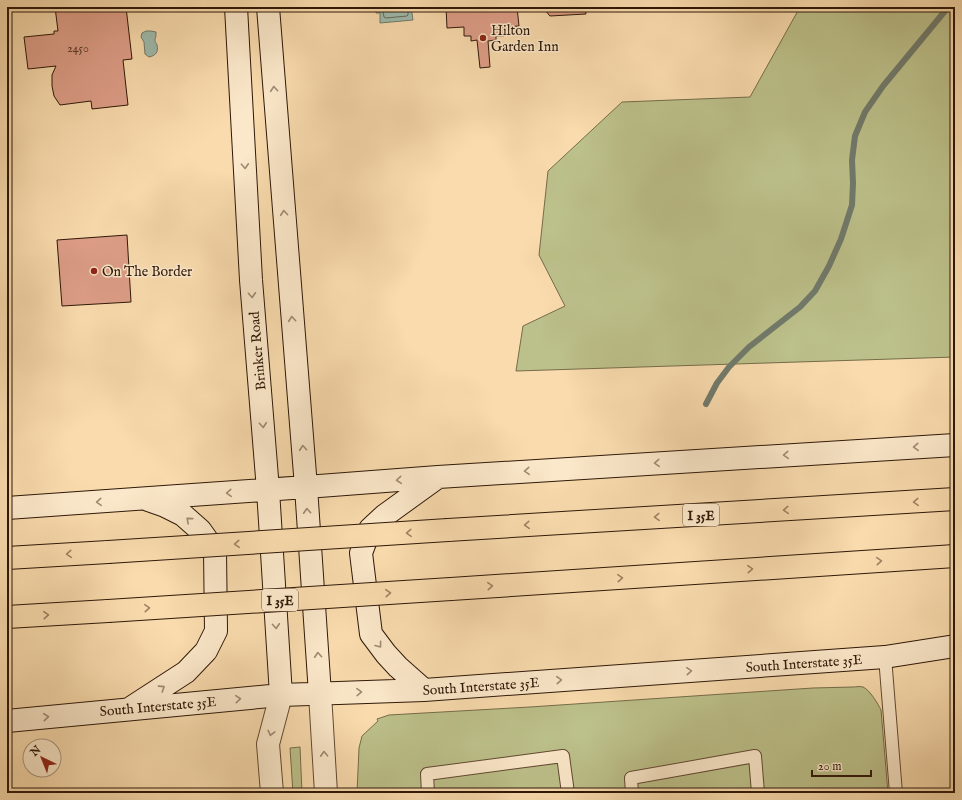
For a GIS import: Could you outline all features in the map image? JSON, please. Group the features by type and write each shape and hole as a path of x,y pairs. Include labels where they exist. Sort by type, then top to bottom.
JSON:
{"highway":[{"name":"I 35E","path":"7,558 955,499"},
{"name":"I 35E","path":"7,617 955,556"}],"main road":[{"name":"Brinker Road","path":"236,7 251,280 268,490 281,695 268,744 272,793"},
{"path":"268,7 306,487 326,793"},
{"path":"242,127 277,128"},
{"path":"7,508 438,477 955,445"},
{"path":"424,690 398,667 371,634 361,553 370,530 384,516 438,477"},
{"path":"130,709 186,672 206,651 216,631 215,551 200,530 183,515 165,506 144,499"},
{"name":"South Interstate 35E","path":"7,721 281,695 424,690 885,657 955,646"}],"lane":[{"path":"885,657 896,793"},
{"path":"428,793 427,774 563,756 568,793"},
{"path":"632,793 631,778 755,756 758,793"}],"green space":[{"path":"800,7 955,7 955,357 516,371 523,326 565,306 539,255 548,171 622,102 750,97"},
{"path":"862,687 874,697 881,710 888,793 357,793 359,748 362,736 378,721 377,719 389,715 813,688"},
{"path":"300,747 302,793 293,793 290,748"}],"water":[{"path":"376,7 411,7 413,20 380,23 380,13 376,13"},
{"path":"146,31 156,32 155,42 157,45 157,52 155,55 149,57 145,54 144,42 141,37 142,33"}],"building":[{"path":"55,7 126,7 132,59 123,60 128,105 92,109 91,101 60,105 54,96 52,86 52,75 56,66 28,69 24,37 54,34 54,31 58,31"},
{"name":"Hilton Garden Inn","path":"446,7 517,7 519,26 503,27 504,36 496,36 496,40 488,41 490,67 480,68 477,40 471,41 471,36 464,36 464,27 447,28"},
{"name":"Hilton Garden Inn","path":"540,7 585,7 586,14 550,16"},
{"name":"On The Border","path":"127,235 131,302 62,306 57,240"}],"waterway":[{"path":"706,404 717,383 729,367 749,347 800,307 815,291 829,266 841,239 852,205 852,160 855,136 865,112 883,86 945,11 946,7"}],"place":[{"name":"Hilton Garden Inn","path":"483,38"},
{"name":"On The Border","path":"94,271"}]}
